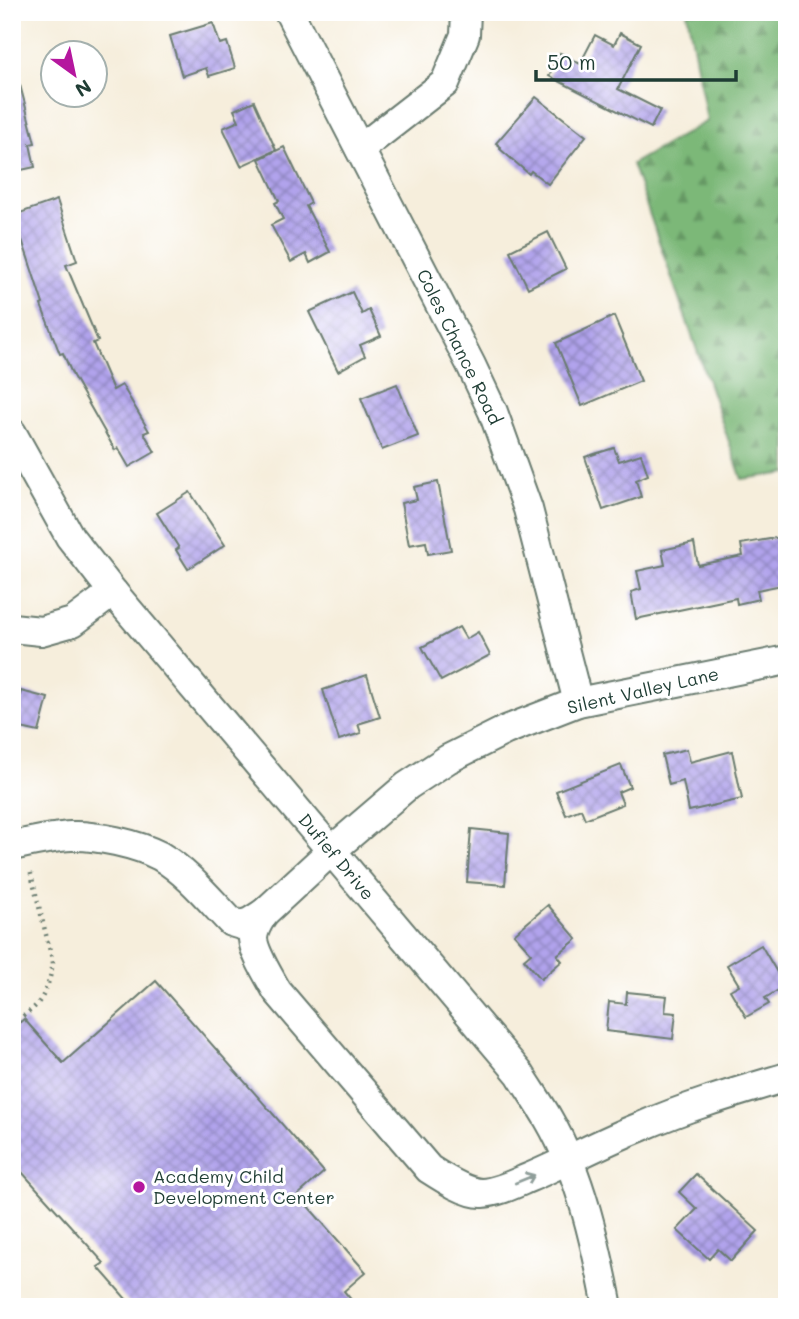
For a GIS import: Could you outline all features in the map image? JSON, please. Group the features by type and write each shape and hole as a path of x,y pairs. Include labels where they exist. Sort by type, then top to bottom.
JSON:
{"street":[{"name":"Coles Chance Road","path":"289,12 493,412 528,509 578,702"},
{"path":"360,149 445,83 465,35 466,12"},
{"name":"Dufief Drive","path":"12,433 70,537 113,592 520,1074 550,1121 569,1161 596,1244 608,1307"},
{"path":"12,628 41,631 73,621 113,592"},
{"name":"Silent Valley Lane","path":"264,913 331,850 407,786 448,759 506,730 578,702 787,660"},
{"path":"16,845 72,836 135,845 160,856 186,876 231,922 241,925 264,913"},
{"path":"264,913 255,929 253,940 277,991 429,1169 464,1188 480,1193 497,1190 700,1103 787,1077"}],"path":[{"path":"12,1025 33,1009 43,996 51,978 53,963 28,865 16,845"}],"green space":[{"path":"687,12 787,12 787,473 742,479 632,164 707,121"}],"building":[{"path":"213,23 220,44 227,42 235,68 209,76 206,68 182,76 170,36"},
{"path":"620,33 641,44 618,89 660,110 651,128 549,76 560,53 580,64 595,35 614,45"},
{"path":"20,85 35,143 30,144 35,167 12,172 12,86"},
{"path":"536,97 586,136 548,184 531,171 529,174 496,143"},
{"path":"254,101 276,150 241,166 223,128 239,121 234,110"},
{"path":"284,147 311,203 306,206 330,252 310,263 306,254 291,262 271,225 283,219 275,203 279,201 259,159"},
{"path":"57,200 77,261 66,265 98,341 93,343 113,390 122,385 149,431 144,433 155,452 129,467 118,448 115,450 63,353 60,354 41,305 43,304 14,215"},
{"path":"548,232 566,269 528,288 510,251"},
{"path":"352,292 362,314 369,310 381,336 360,345 365,356 338,371 309,312"},
{"path":"614,316 641,381 582,406 556,343"},
{"path":"397,384 418,436 382,450 361,398"},
{"path":"614,448 619,461 641,454 648,475 636,480 641,497 603,510 585,457"},
{"path":"438,482 451,550 428,554 426,542 409,545 401,503 417,500 414,487"},
{"path":"190,492 225,545 188,569 176,550 179,548 157,513"},
{"path":"787,536 787,584 757,590 759,599 737,604 736,598 636,619 631,592 641,589 637,571 665,565 662,550 694,543 698,565 743,556 741,544"},
{"path":"459,627 466,639 478,632 490,655 441,681 422,647"},
{"path":"367,675 380,717 358,724 361,733 339,740 323,690"},
{"path":"21,691 48,698 39,732 12,726 12,697 19,699"},
{"path":"687,749 690,762 732,751 742,799 689,811 683,781 669,785 662,755"},
{"path":"621,765 630,787 618,792 623,804 585,819 581,809 566,815 556,791"},
{"path":"471,829 509,833 505,885 467,882"},
{"path":"548,905 577,939 557,955 562,961 541,979 524,959 531,953 514,934"},
{"path":"761,945 785,986 765,998 769,1004 746,1017 730,990 739,985 727,965"},
{"path":"156,981 324,1172 298,1195 366,1272 344,1291 357,1307 133,1307 98,1267 104,1263 12,1161 12,1029 24,1019 63,1063"},
{"path":"627,992 667,996 665,1012 676,1013 673,1039 606,1031 609,1002 626,1004"},
{"path":"696,1174 758,1231 731,1261 718,1249 709,1259 677,1230 697,1209 679,1192"}],"place":[{"name":"Academy Child Development Center","path":"139,1187"}]}
